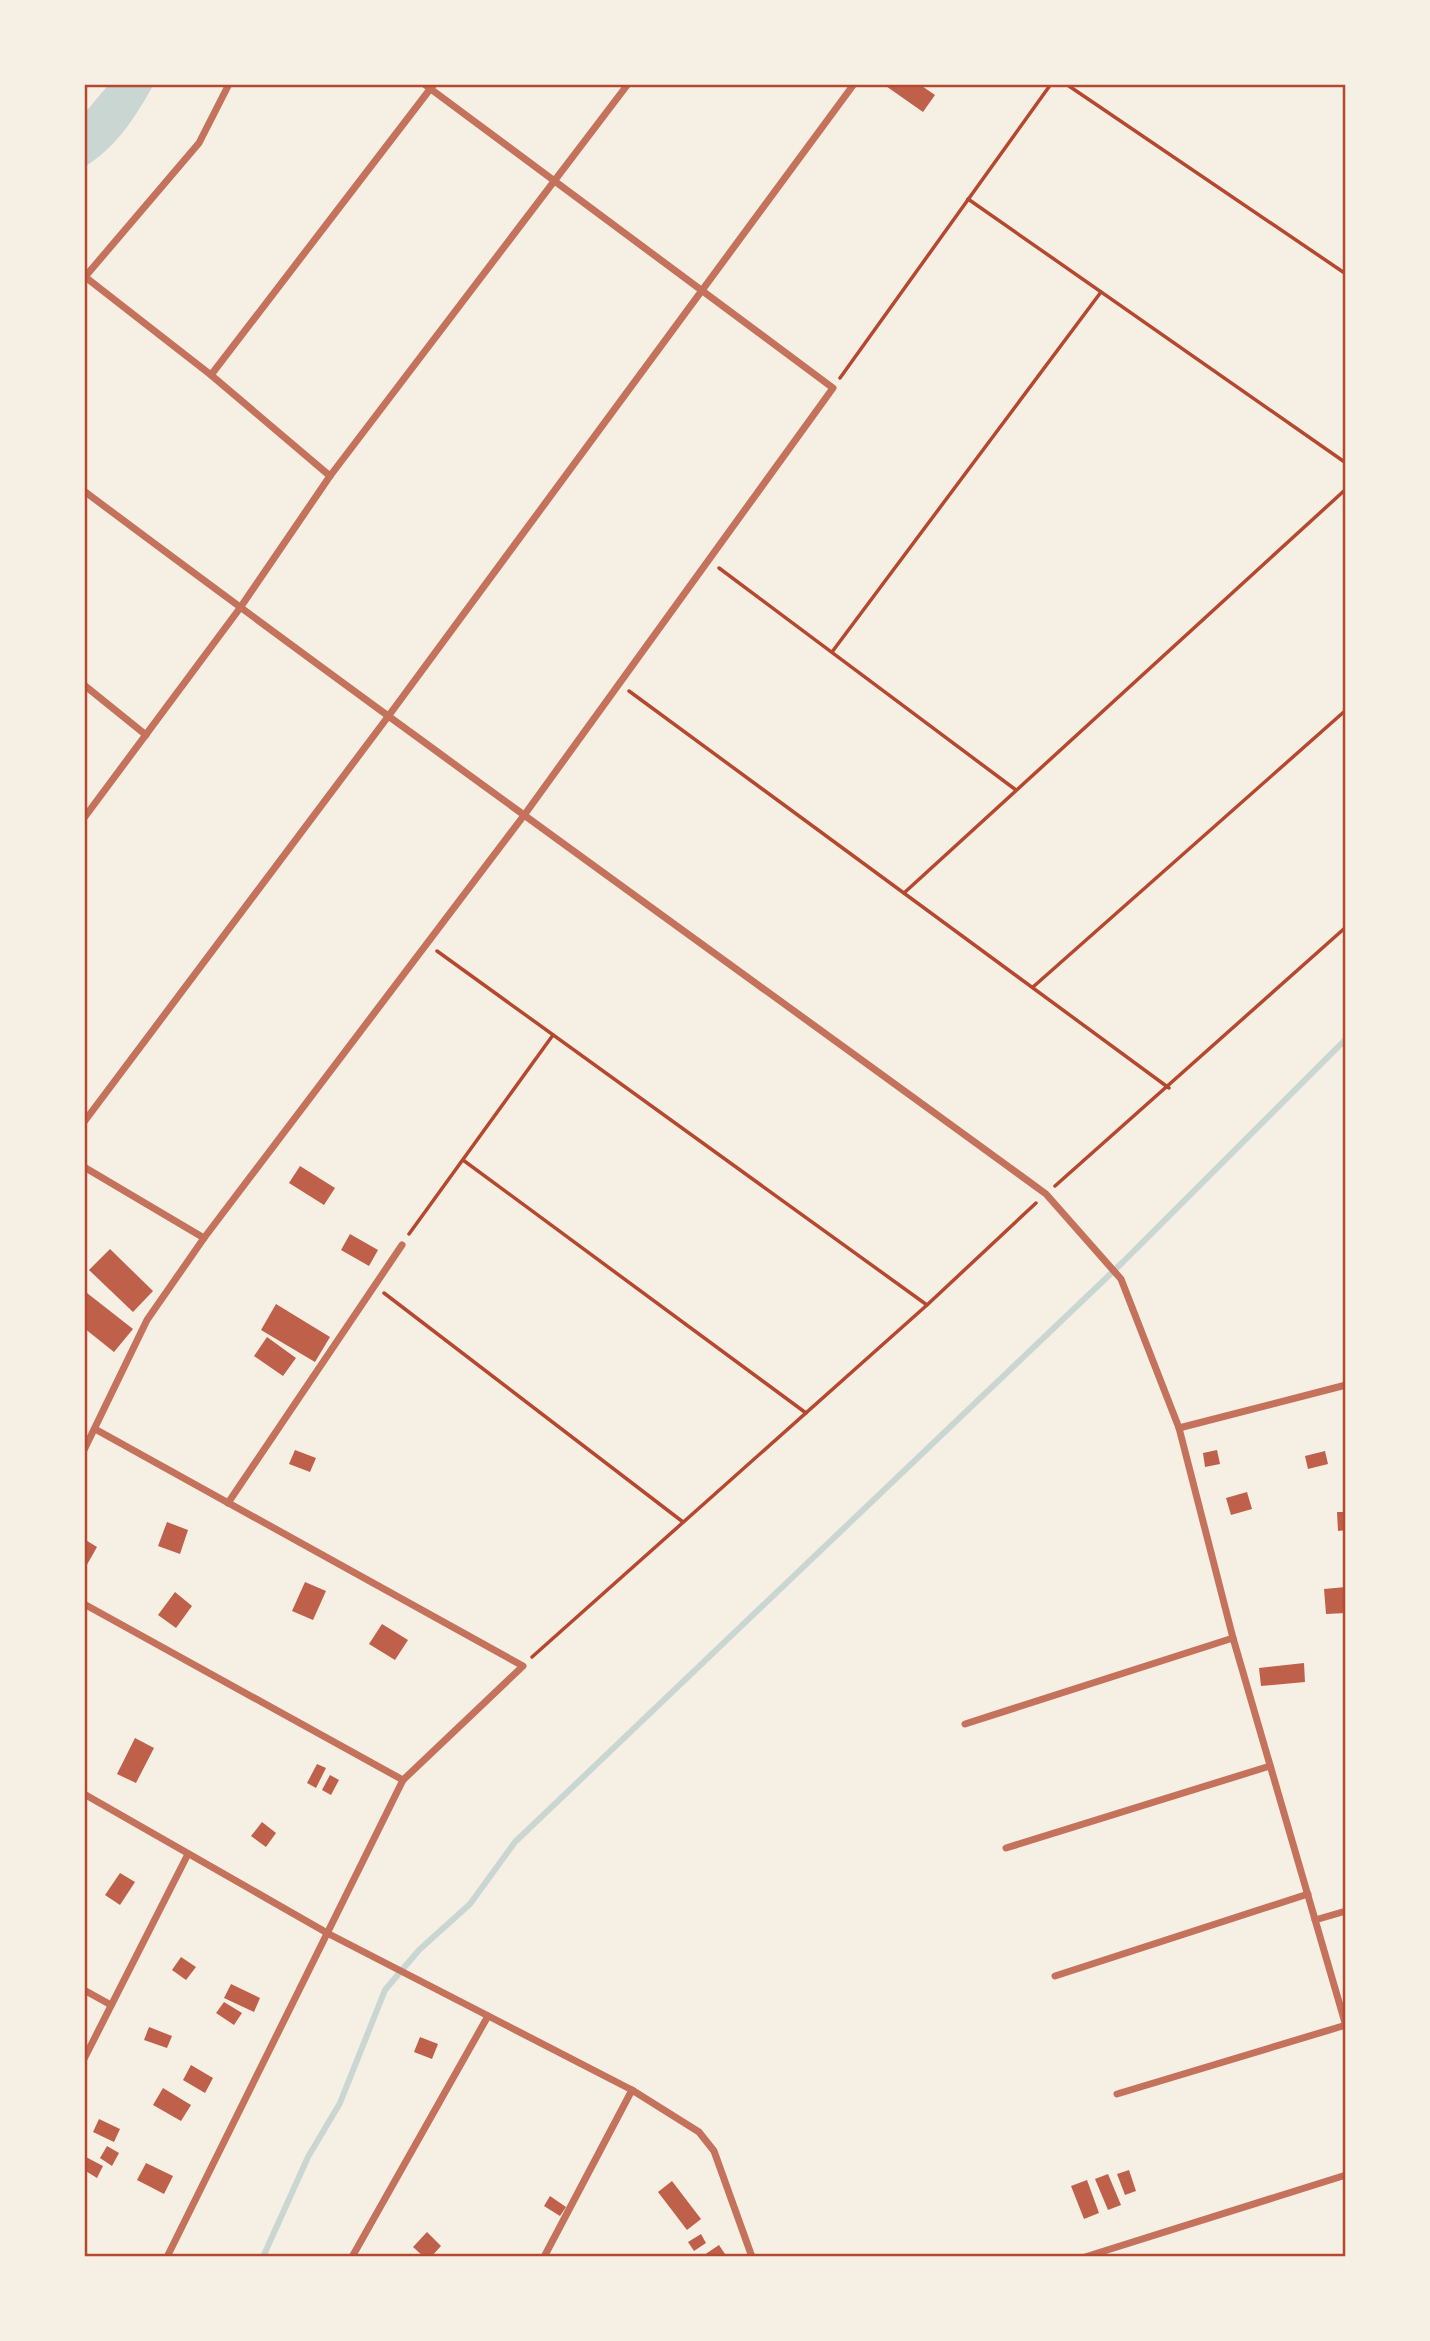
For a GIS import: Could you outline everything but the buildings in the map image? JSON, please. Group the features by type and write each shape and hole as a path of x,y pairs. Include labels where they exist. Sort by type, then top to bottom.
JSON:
{"street":[{"path":"229,84 199,143 84,277 211,376 330,475"},
{"path":"84,818 240,608 330,475 628,84"},
{"path":"84,1122 387,718 854,84"},
{"path":"84,1450 147,1320 204,1238 525,814 833,388 701,292 429,86 211,376"},
{"path":"84,491 387,718 525,814 1046,1194 1121,1279 1179,1428 1233,1638 1346,2026 1117,2094"},
{"path":"84,685 146,735"},
{"path":"84,1167 204,1238"},
{"path":"228,1503 401,1245"},
{"path":"1179,1428 1346,1385"},
{"path":"94,1429 523,1666 403,1780 167,2257"},
{"path":"84,1604 403,1780"},
{"path":"965,1724 1233,1638"},
{"path":"1006,1848 1270,1766"},
{"path":"84,1794 329,1934 632,2090 699,2132 714,2151 752,2257"},
{"path":"84,2059 188,1854"},
{"path":"1055,1976 1308,1894"},
{"path":"1315,1920 1346,1911"},
{"path":"84,1990 111,2005"},
{"path":"352,2257 488,2016"},
{"path":"548,2256 632,2090"},
{"path":"1085,2257 1346,2175"}],"path":[{"path":"833,388 1051,84"},
{"path":"1066,84 1346,274"},
{"path":"968,199 1346,463"},
{"path":"832,652 1101,292"},
{"path":"904,893 1346,489"},
{"path":"709,560 1016,790"},
{"path":"619,683 1169,1088"},
{"path":"1032,987 1346,710"},
{"path":"523,1666 1346,927"},
{"path":"427,944 927,1305"},
{"path":"401,1245 553,1035"},
{"path":"463,1160 806,1413"},
{"path":"374,1286 683,1522"}],"shaded area":[{"path":"109,84 154,84 115,141 84,167 84,114"}],"waterway":[{"path":"263,2257 308,2157 340,2103 385,1990 419,1950 470,1904 515,1842 1123,1262 1346,1039"}]}
